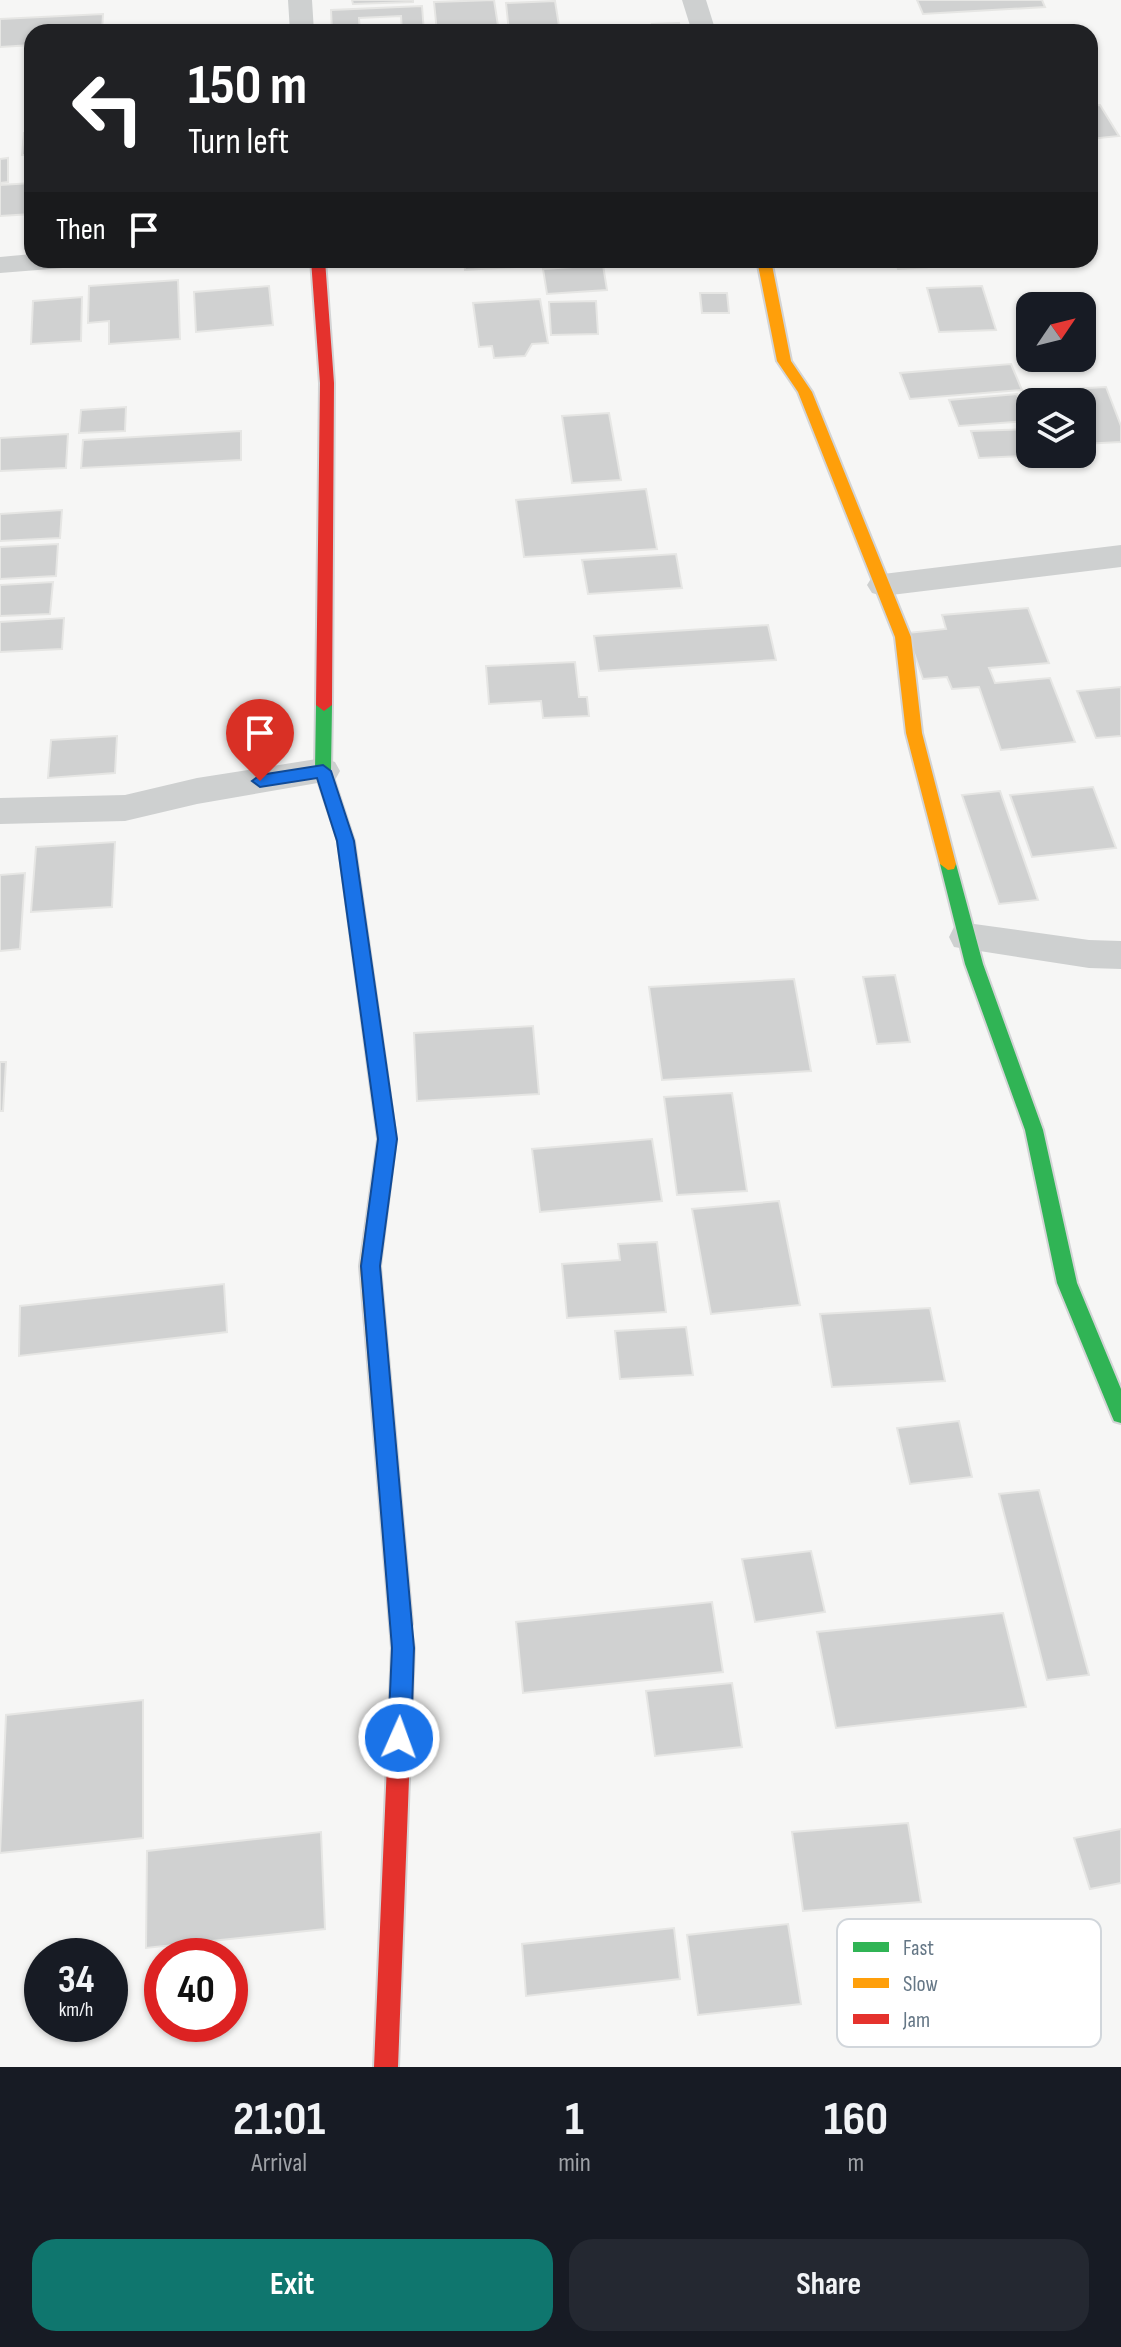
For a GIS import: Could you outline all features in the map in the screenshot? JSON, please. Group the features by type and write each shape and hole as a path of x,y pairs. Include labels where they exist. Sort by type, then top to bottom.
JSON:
{"street":[{"path":"300,0 302,24"},
{"path":"694,0 702,24"},
{"path":"0,265 24,263"},
{"path":"319,268 327,383 323,771 346,841 387,1139 370,1266 403,1648 386,2067"},
{"path":"766,268 784,361 805,392 903,637 914,733 967,937 1034,1130 1067,1283 1121,1414"},
{"path":"883,585 1121,556"},
{"path":"0,811 125,808 197,791 323,771"},
{"path":"967,937 1089,954 1121,955"}],"building":[{"path":"352,0 413,0 413,2 353,4"},
{"path":"494,0 498,24 436,24 434,2"},
{"path":"917,0 1042,0 1045,7 923,14"},
{"path":"555,1 559,24 508,24 506,3"},
{"path":"422,6 423,24 402,24 401,16 359,18 359,24 332,24 331,10"},
{"path":"103,14 102,24 24,24 24,46 0,47 0,19"},
{"path":"1100,105 1119,136 1098,138"},
{"path":"8,158 8,182 0,183 0,159"},
{"path":"24,184 24,214 0,216 0,185"},
{"path":"603,268 607,290 547,294 543,269"},
{"path":"178,280 180,339 109,344 109,321 88,323 89,286"},
{"path":"269,286 273,325 196,332 194,292"},
{"path":"982,286 996,330 939,332 927,288"},
{"path":"700,293 727,293 729,313 702,313"},
{"path":"82,297 81,341 31,344 33,301"},
{"path":"540,299 548,343 532,344 525,356 494,358 492,346 479,347 473,303"},
{"path":"596,301 598,334 551,335 549,302"},
{"path":"1011,364 1021,388 910,399 900,373"},
{"path":"1106,387 1121,426 1121,442 1096,443 1096,388 1087,388"},
{"path":"1016,394 1016,422 959,426 949,400"},
{"path":"126,407 125,431 79,433 81,410"},
{"path":"609,413 621,480 572,483 562,416"},
{"path":"1016,429 1016,456 979,458 971,431"},
{"path":"241,431 241,460 81,468 83,440"},
{"path":"68,434 66,468 0,471 0,438"},
{"path":"646,489 657,549 524,557 516,500"},
{"path":"62,510 60,538 0,541 0,514"},
{"path":"58,544 56,576 0,579 0,547"},
{"path":"676,554 682,588 588,594 582,560"},
{"path":"53,582 50,614 0,616 0,585"},
{"path":"1028,608 1049,663 989,668 995,683 1050,678 1075,742 1001,750 979,687 952,689 947,677 923,679 907,633 946,629 942,615"},
{"path":"64,618 62,649 0,652 0,622"},
{"path":"768,625 776,660 599,671 594,636"},
{"path":"575,662 579,697 587,697 589,716 543,718 541,701 489,704 486,666"},
{"path":"1121,687 1121,736 1096,738 1077,691"},
{"path":"117,736 115,773 48,778 51,740"},
{"path":"1093,787 1116,848 1032,857 1010,795"},
{"path":"1000,791 1038,900 999,904 962,795"},
{"path":"115,842 112,907 31,912 36,847"},
{"path":"25,873 20,949 0,951 0,875"},
{"path":"895,975 910,1042 877,1044 863,977"},
{"path":"794,979 811,1071 662,1080 649,987"},
{"path":"533,1026 539,1094 417,1101 414,1033"},
{"path":"0,1062 6,1062 3,1111 0,1111"},
{"path":"732,1093 747,1191 677,1195 664,1097"},
{"path":"652,1139 662,1201 540,1212 532,1149"},
{"path":"779,1201 800,1305 711,1314 692,1209"},
{"path":"657,1242 666,1312 567,1318 562,1264 620,1260 618,1244"},
{"path":"224,1284 227,1332 19,1356 20,1306"},
{"path":"930,1308 945,1381 832,1387 820,1314"},
{"path":"686,1327 693,1375 620,1379 615,1331"},
{"path":"959,1421 972,1477 910,1484 897,1428"},
{"path":"1039,1490 1089,1675 1047,1680 999,1494"},
{"path":"811,1551 825,1612 755,1622 742,1559"},
{"path":"712,1602 723,1672 523,1693 516,1622"},
{"path":"1003,1613 1026,1707 836,1728 817,1632"},
{"path":"732,1683 742,1747 655,1756 646,1691"},
{"path":"143,1700 143,1838 0,1853 6,1715"},
{"path":"908,1823 921,1902 803,1911 792,1832"},
{"path":"1121,1829 1121,1883 1090,1889 1074,1838"},
{"path":"321,1832 325,1929 240,1938 146,1938 147,1851"},
{"path":"788,1924 801,2004 698,2015 687,1935"},
{"path":"674,1928 680,1979 526,1996 522,1944"}],"traffic: fast":[{"path":"324,705 323,771 346,841 377,1066"},
{"path":"948,864 974,964 1034,1130 1067,1283 1121,1414"}],"traffic: slow":[{"path":"766,268 784,361 805,392 903,637 914,733 948,864"},
{"path":"377,1066 387,1139 370,1266 401,1624"}],"traffic: jam":[{"path":"319,268 327,383 324,705"},
{"path":"386,2067 403,1648 401,1624"}],"route":[{"path":"260,781 323,771 346,841 387,1139 370,1266 403,1648 399,1738"}]}
